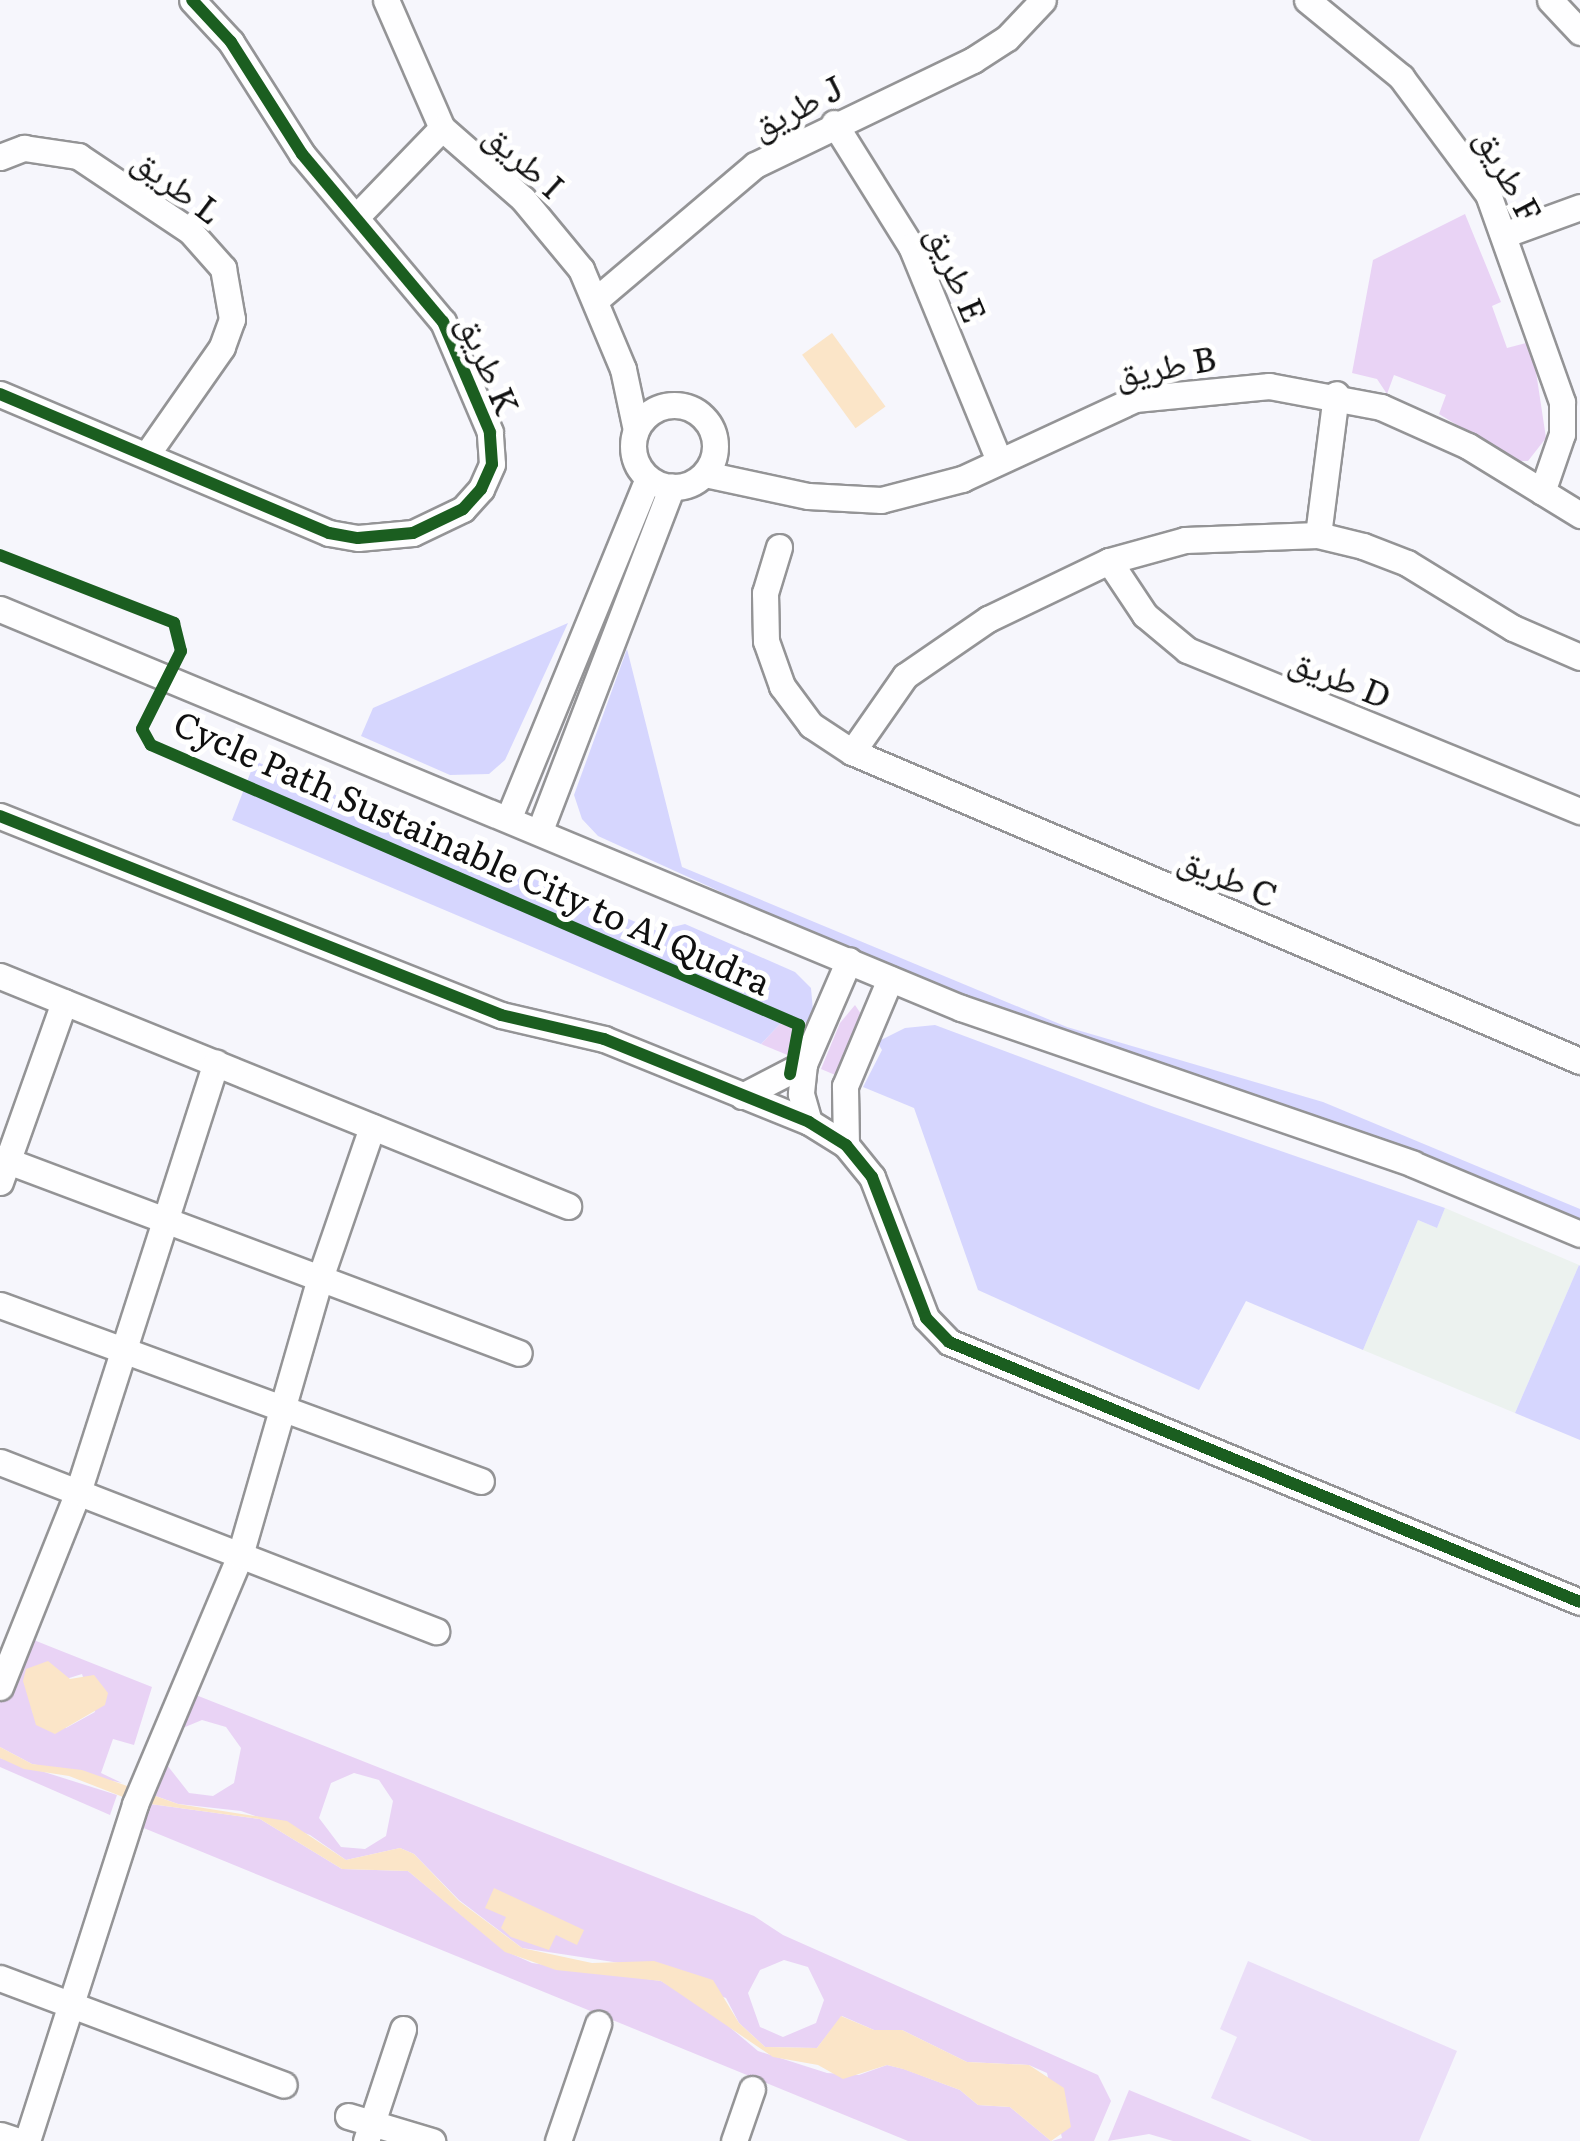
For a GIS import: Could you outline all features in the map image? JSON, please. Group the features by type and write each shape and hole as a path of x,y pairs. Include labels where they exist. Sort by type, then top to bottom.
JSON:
{"street":[{"name":"طريق K","path":"0,394 301,522 358,538 413,533 472,499 492,464 482,400 443,322 302,154 230,42 192,0"},
{"name":"طريق I","path":"386,0 412,72 442,128 552,230 597,299 623,369 636,430"},
{"name":"طريق J","path":"597,299 721,190 834,123 974,60 1007,38 1043,0"},
{"name":"طريق F","path":"1306,0 1401,77 1446,128 1506,234 1562,402 1562,434 1542,492"},
{"path":"1550,0 1580,32"},
{"name":"طريق E","path":"834,123 911,246 1000,461"},
{"path":"356,216 442,128"},
{"name":"طريق L","path":"0,157 24,148 78,156 190,231 222,268 232,319 222,347 147,454"},
{"path":"1506,234 1580,207"},
{"path":"623,369 670,405 702,417 714,438 754,481"},
{"name":"طريق B","path":"704,474 754,481 808,496 881,500 962,480 1135,399 1269,386 1336,394 1426,425 1580,514"},
{"path":"1318,535 1336,394"},
{"path":"660,483 633,454 636,430 650,413 670,405"},
{"path":"660,483 704,474 714,438"},
{"path":"509,817 660,483"},
{"path":"540,830 660,483"},
{"path":"852,752 884,699 930,657 1020,602 1109,561 1185,540 1318,535 1407,563 1513,628 1580,657"},
{"name":"طريق C","path":"779,546 765,593 766,641 776,671 812,725 852,752 1580,1061"},
{"name":"طريق D","path":"1109,561 1145,615 1186,650 1580,812"},
{"path":"0,609 509,817 890,979 1103,1062 1413,1164 1580,1234"},
{"path":"0,816 501,1015 615,1044 654,1068 673,1069 809,1122 846,1145 882,1198 926,1318 949,1342 1580,1602"},
{"path":"809,1122 802,1094 804,1064 849,960"},
{"path":"0,976 568,1206"},
{"path":"809,1122 845,1086 890,979"},
{"path":"64,1002 3,1167 519,1353"},
{"path":"0,1687 78,1492 160,1224 216,1063"},
{"path":"742,1096 804,1064"},
{"path":"845,1086 846,1145"},
{"path":"27,2141 139,1796 240,1555 319,1281 372,1127"},
{"path":"0,1305 482,1481"},
{"path":"0,1462 436,1631"},
{"path":"0,1978 284,2085"},
{"path":"558,2141 598,2024"},
{"path":"403,2029 362,2127 432,2141"},
{"path":"734,2141 752,2089"},
{"path":"0,2135 18,2141"}],"shaded area":[{"path":"1465,214 1501,302 1492,306 1507,348 1526,343 1535,365 1546,438 1528,461 1516,461 1439,414 1446,395 1394,375 1387,394 1377,379 1352,373 1373,260"},
{"path":"832,333 885,407 856,428 802,355"},
{"path":"855,1005 863,1017 840,1077 821,1069 840,1023"},
{"path":"780,1024 808,1027 802,1061 761,1044"},
{"path":"1445,1208 1579,1265 1515,1413 1363,1350 1418,1220 1437,1228"},
{"path":"11,1631 152,1687 134,1745 113,1739 101,1773 122,1783 32,1764 0,1747 0,1662","holes":["82,1674 95,1712 66,1728 32,1712 31,1690"]},
{"path":"48,1661 70,1679 94,1675 108,1693 105,1705 55,1734 36,1725 23,1681 26,1669"},
{"path":"173,1686 754,1916 783,1935 1098,2075 1111,2101 1094,2141 1052,2141 1062,2138 1047,2073 1029,2065 967,2062 902,2030 874,2030 842,2016 817,2048 765,2047 739,2023 726,1998 620,1963 522,1948 459,1900 414,1854 400,1848 346,1860 310,1835 241,1811 178,1804 139,1790","holes":["202,1720 226,1727 241,1748 234,1783 213,1796 189,1793 167,1765 178,1730","354,1773 379,1780 393,1801 386,1836 365,1849 341,1847 319,1818 331,1783","784,1960 808,1967 824,2000 816,2023 783,2037 760,2027 748,1993 760,1970"]},
{"path":"0,1747 32,1764 82,1770 178,1804 287,1821 346,1860 400,1848 414,1854 459,1901 522,1948 592,1963 654,1961 713,1980 739,2023 765,2047 817,2048 841,2016 874,2030 902,2030 967,2062 1029,2065 1064,2088 1071,2127 1051,2141 1010,2107 978,2105 960,2090 887,2065 843,2079 818,2065 773,2057 661,1981 556,1970 505,1952 408,1871 342,1869 260,1819 136,1802 69,1776 24,1769 0,1758"},
{"path":"0,1758 117,1795 110,1815 0,1767"},
{"path":"136,1802 260,1819 342,1869 408,1871 505,1951 532,1963 661,1981 708,2009 758,2051 827,2073 859,2075 887,2065 904,2069 960,2090 978,2105 1010,2107 1051,2141 908,2141 129,1822"},
{"path":"494,1888 584,1930 577,1945 556,1935 549,1950 511,1937 501,1928 506,1917 485,1908"},
{"path":"1248,1961 1457,2051 1419,2141 1312,2141 1211,2098 1237,2037 1220,2029"},
{"path":"1129,2090 1252,2141 1173,2141 1149,2134 1108,2141"}],"sand":[{"path":"568,623 505,760 489,774 450,775 361,736 373,708"},
{"path":"627,649 682,867 1067,1027 1323,1102 1580,1209 1580,1231 956,999 598,836 582,819 574,795"},
{"path":"255,761 657,931 685,924 795,972 811,988 814,1022 780,1024 761,1044 232,820"},
{"path":"935,1025 1154,1107 1445,1208 1437,1228 1418,1220 1363,1350 1246,1301 1199,1390 978,1290 914,1108 863,1087 882,1050 877,1042 905,1028"},
{"path":"1580,1266 1580,1440 1515,1413"}],"cycle path":[{"path":"0,394 329,533 358,538 413,533 463,509 481,489 492,464 490,432 443,322 302,154 231,42 192,0"},
{"name":"Cycle Path Sustainable City to Al Qudra","path":"0,555 174,623 181,651 142,729 151,745 799,1025 790,1074"},
{"path":"0,816 501,1015 604,1039 809,1122 846,1145 872,1177 926,1318 949,1342 1580,1602"}]}
